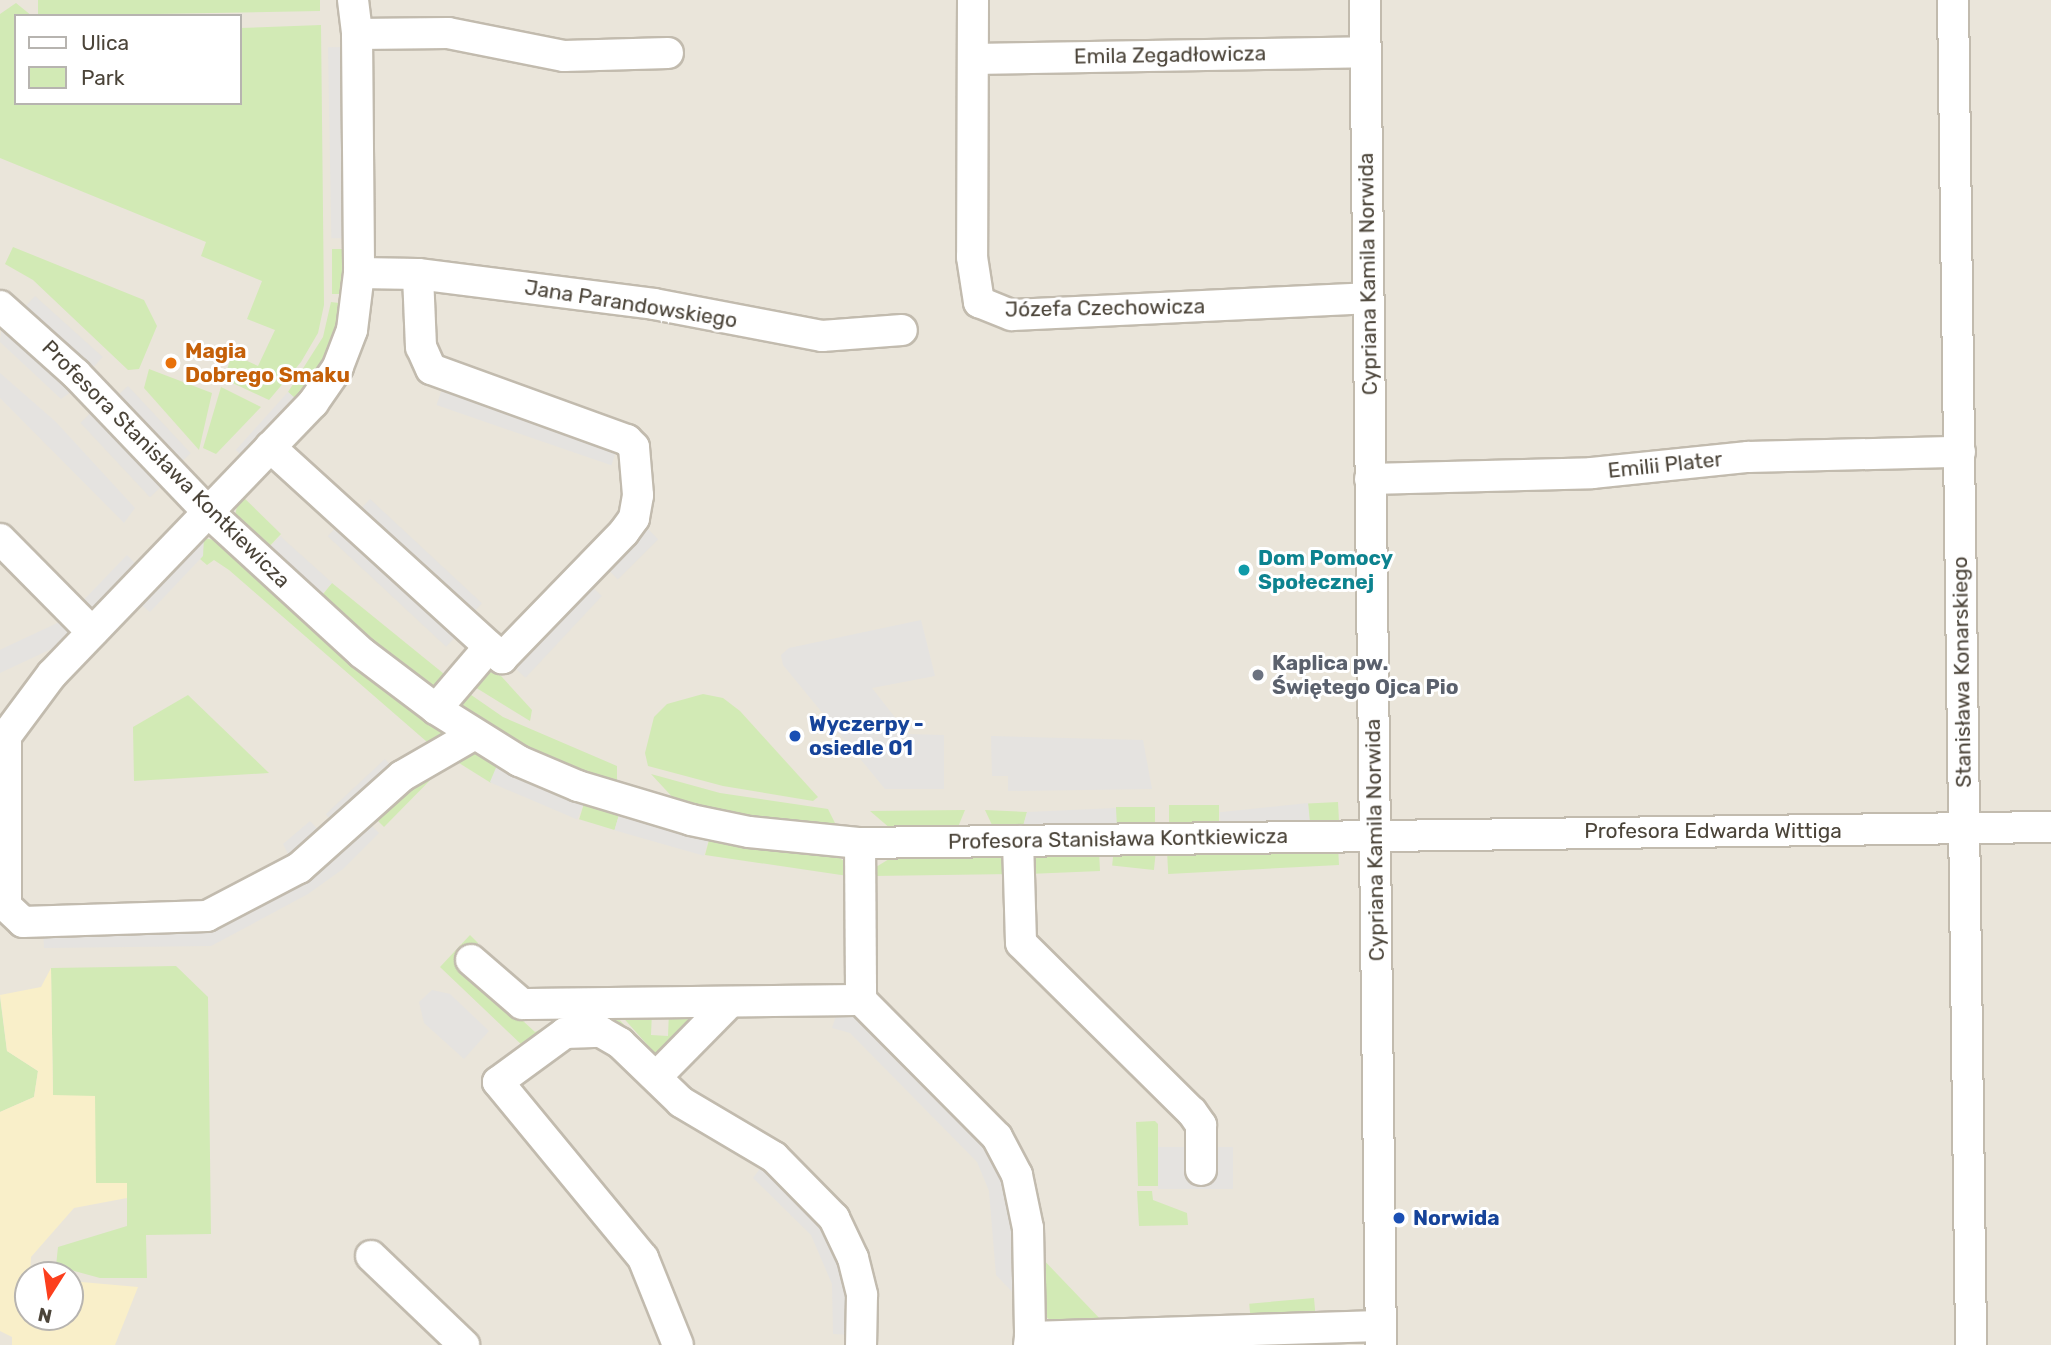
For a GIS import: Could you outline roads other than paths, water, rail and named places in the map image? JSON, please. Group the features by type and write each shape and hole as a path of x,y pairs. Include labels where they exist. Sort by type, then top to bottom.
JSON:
{"street":[{"path":"353,0 357,34 359,273 352,330 338,367 313,403 52,674 6,736 6,905 23,922 206,916 299,868 402,776 473,735"},
{"name":"Józefa Czechowicza","path":"973,0 972,257 979,302 1012,315 1368,298"},
{"name":"Cypriana Kamila Norwida","path":"1365,0 1381,1336"},
{"name":"Stanisława Konarskiego","path":"1953,0 1970,1345"},
{"path":"357,34 448,33 564,56 668,52"},
{"name":"Emila Zegadłowicza","path":"974,59 1365,52"},
{"name":"Jana Parandowskiego","path":"359,273 418,274 654,304 822,336 902,330"},
{"path":"271,447 502,659 624,532 637,502 636,456 627,440 431,369 421,347 418,274"},
{"name":"Profesora Stanisława Kontkiewicza","path":"0,306 76,374 207,511 362,653 473,735 519,761 578,786 680,817 749,832 860,843 1375,834"},
{"name":"Emilii Plater","path":"1370,479 1592,473 1748,457 1960,452"},
{"path":"0,539 92,632"},
{"path":"436,709 489,647"},
{"name":"Profesora Edwarda Wittiga","path":"1375,834 2051,827"},
{"path":"1018,841 1021,943 1192,1112 1201,1125 1201,1170"},
{"path":"860,843 861,1000 997,1137 1017,1175 1028,1228 1030,1341 1381,1336"},
{"path":"471,960 522,1003 861,1000"},
{"path":"658,1075 729,1003"},
{"path":"678,1345 643,1258 498,1082 565,1033 582,1030 601,1032 620,1043 658,1075 681,1102 774,1157 834,1218 853,1258 862,1295 861,1345"},
{"path":"371,1256 464,1345"}],"place":[{"name":"Magia Dobrego Smaku","path":"171,363"},
{"name":"Dom Pomocy Społecznej","path":"1244,570"},
{"name":"Kaplica pw. Świętego Ojca Pio","path":"1258,675"},
{"name":"Wyczerpy - osiedle 01","path":"795,736"},
{"name":"Norwida","path":"1399,1218"}]}
